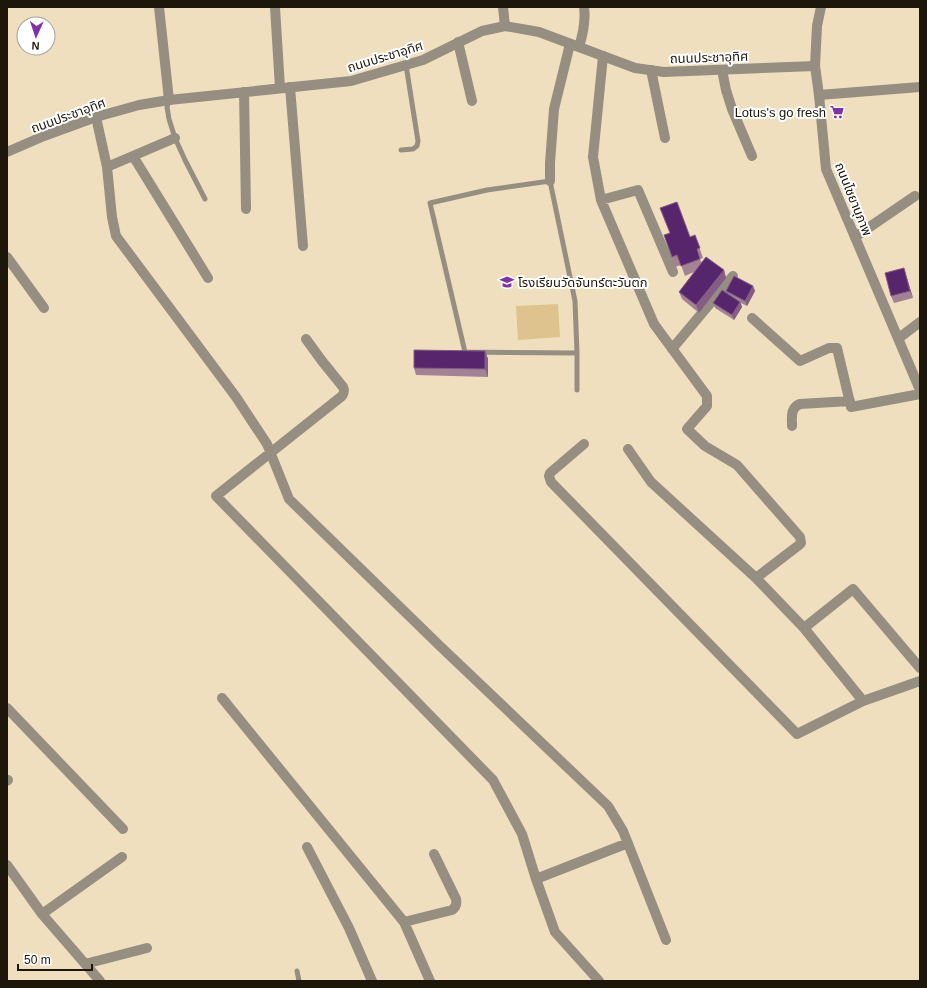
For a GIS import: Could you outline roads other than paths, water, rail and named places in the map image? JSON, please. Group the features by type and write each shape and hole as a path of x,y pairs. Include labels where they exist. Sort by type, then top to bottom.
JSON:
{"street":[{"path":"159,7 169,100"},
{"path":"275,7 303,246"},
{"path":"503,7 505,26"},
{"path":"550,181 554,109 574,45 584,28 584,7"},
{"name":"ถนนไชยานุภาพ","path":"821,7 817,26 815,66 826,169 920,390"},
{"name":"ถนนประชาอุทิศ","path":"7,152 96,117 139,105 169,100 351,80 423,60 482,31 505,26 539,32 636,68 664,72 815,66"},
{"path":"458,42 472,101"},
{"path":"603,56 593,157 601,200 654,324 707,396 707,406 687,429 705,446 737,465 800,537 801,543 799,546 756,578"},
{"path":"651,70 666,138"},
{"path":"722,70 732,109 752,156"},
{"path":"819,94 920,87"},
{"path":"244,92 246,209"},
{"path":"96,117 107,167 112,218 116,236 236,397 267,444 290,499 441,647 608,806 623,831 666,940"},
{"path":"107,167 175,138"},
{"path":"133,156 208,278"},
{"path":"601,200 638,190 673,272"},
{"path":"855,237 915,196"},
{"path":"7,256 44,308"},
{"path":"672,349 733,276"},
{"path":"752,318 800,361 830,348 837,348 851,407 920,394"},
{"path":"899,338 920,322"},
{"path":"306,339 343,387 344,394 216,496 494,780 522,834 555,932 599,981"},
{"path":"792,426 793,411 796,406 800,404 850,401"},
{"path":"584,444 550,473 549,476 551,482 797,734 863,701 920,681"},
{"path":"628,448 651,482 756,578 804,628 863,701"},
{"path":"804,628 853,589 920,668"},
{"path":"222,698 404,922 430,981"},
{"path":"7,708 123,829"},
{"path":"536,879 628,843"},
{"path":"307,847 348,928 372,981"},
{"path":"404,922 452,910 456,907 456,899 434,854"},
{"path":"42,914 122,857"},
{"path":"7,865 42,914 100,981"},
{"path":"85,964 147,948"}],"lane":[{"path":"401,150 413,149 417,146 418,141 406,65"},
{"path":"169,100 167,107 175,138 205,199"},
{"path":"577,353 465,352 430,204 487,190 550,181 575,301 577,353 577,390"},
{"path":"297,971 299,981"}],"place":[{"name":"Lotus's go fresh","path":"837,112"},
{"name":"โรงเรียนวัดจันทร์ตะวันตก","path":"507,282"}]}
